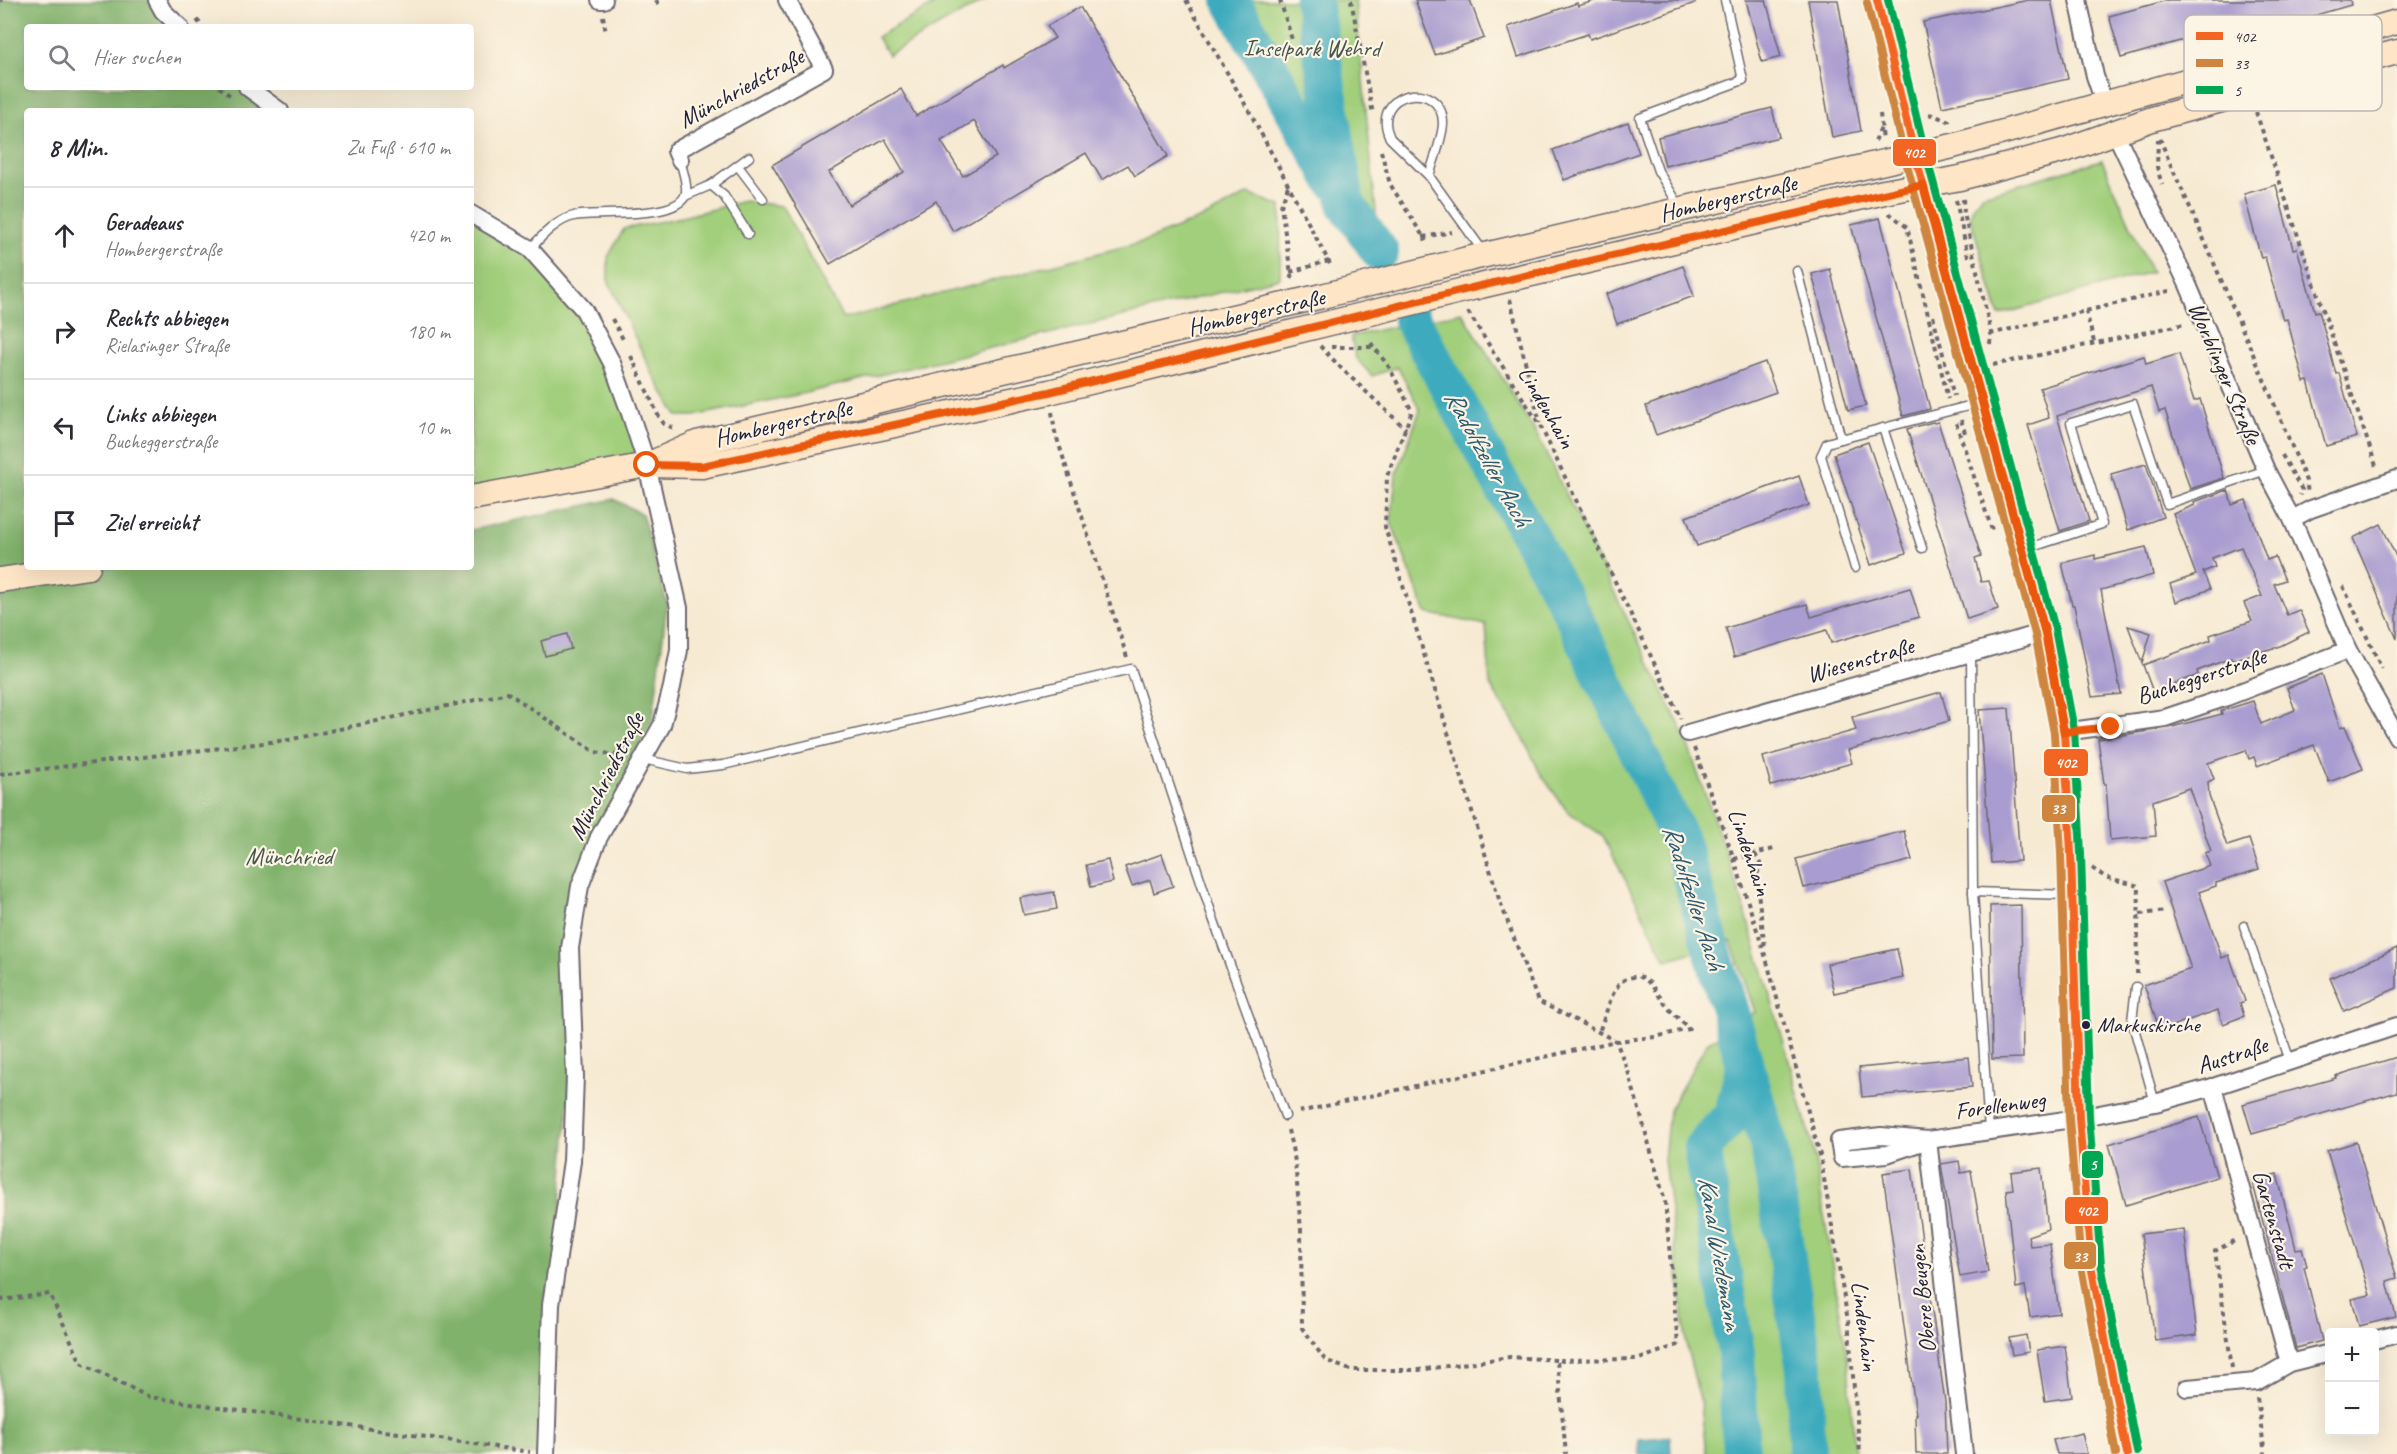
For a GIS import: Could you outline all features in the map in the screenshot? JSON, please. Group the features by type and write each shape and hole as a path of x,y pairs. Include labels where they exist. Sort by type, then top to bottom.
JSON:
{"main road":[{"path":"1877,0 1915,155 2045,632 2064,732 2072,853 2079,1118 2091,1265 2127,1454"},
{"name":"Hombergerstraße","path":"2382,26 2397,22"},
{"name":"Hombergerstraße","path":"2382,56 2397,52"},
{"name":"Hombergerstraße","path":"647,465 697,443 1295,303 1681,208 1915,155 2184,83"},
{"name":"Worblinger Straße","path":"2105,105 2115,132"},
{"name":"Hombergerstraße","path":"647,465 702,466 1049,392 1476,287 1960,178 2065,150 2152,118 2184,109"},
{"path":"474,497 647,465"},
{"path":"0,580 68,570"}],"street":[{"path":"157,0 163,11 177,24"},
{"name":"Münchriedstraße","path":"680,160 676,151 824,69 787,0"},
{"name":"Worblinger Straße","path":"2078,0 2095,76 2105,105"},
{"path":"251,90 276,108"},
{"name":"Worblinger Straße","path":"2115,132 2188,285 2266,470 2292,519 2348,650 2395,728"},
{"name":"Münchriedstraße","path":"474,216 530,249 584,310 612,363 647,465 679,608 679,650 662,725 599,837 580,886 570,948 575,1076 572,1161 551,1305 546,1454"},
{"path":"2292,519 2311,509 2389,481"},
{"name":"Wiesenstraße","path":"1688,733 2045,632"},
{"name":"Bucheggerstraße","path":"2064,732 2165,718 2227,697 2348,650"},
{"name":"Austraße","path":"2079,1118 2155,1103 2212,1087 2397,1026"},
{"name":"Gartenstadt","path":"2212,1087 2289,1364"},
{"name":"Forellenweg","path":"1928,1140 2079,1118"},
{"name":"Obere Beugen","path":"1928,1140 1964,1454"},
{"path":"2379,1339 2397,1334"},
{"path":"2187,1388 2256,1382 2289,1364 2325,1354"}],"lane":[{"path":"1681,208 1658,171 1640,118 1743,80 1725,0"},
{"path":"1429,176 1443,125 1441,113 1437,106 1426,97 1409,94 1398,99 1389,109 1386,119 1387,131 1390,138 1429,176 1467,230 1477,257"},
{"path":"530,249 550,228 573,216 654,212 677,204 685,196 711,185 749,157"},
{"name":"Münchriedstraße","path":"680,160 686,186 685,196"},
{"path":"738,166 763,200"},
{"path":"711,185 724,196 748,234"},
{"path":"1797,271 1841,439"},
{"path":"1855,568 1821,456 1827,443 1983,402"},
{"path":"2023,550 2102,524 2072,423 2133,405 2167,504 2266,470"},
{"path":"1883,428 1922,549"},
{"path":"1971,653 1973,892 1989,1131"},
{"path":"643,759 687,769 723,765 1131,669 1213,918 1285,1116"},
{"path":"1973,892 2072,896"},
{"path":"2244,926 2290,1061"},
{"path":"2136,987 2132,1021 2155,1103"}],"path":[{"path":"656,0 659,6"},
{"path":"1186,0 1254,120 1329,263 1290,272"},
{"path":"1280,0 1293,43"},
{"path":"1351,0 1375,125"},
{"path":"2256,111 2389,481"},
{"path":"1875,141 1882,126"},
{"path":"2160,140 2275,404 2306,481 2311,509"},
{"path":"1380,145 1390,184 1424,239 1467,230"},
{"path":"1288,185 1281,206 1295,303"},
{"path":"1888,212 1907,227 1915,245 1954,409 1994,535"},
{"path":"1966,341 2169,292 2188,285"},
{"path":"1509,296 1541,427"},
{"name":"Lindenhain","path":"1466,309 1541,427 1688,733 1734,859 1766,958 1820,1155 1848,1321 1860,1454"},
{"path":"2086,311 2094,342"},
{"path":"609,314 625,343"},
{"path":"1974,369 2202,320"},
{"path":"1305,329 1343,370 1406,429"},
{"path":"1322,347 1372,345 1389,367 1412,411 1387,476 1385,527 1498,899 1538,1002 1616,1041 1629,1074 1665,1201 1677,1345 1639,1359 1557,1360 1510,1357 1419,1370 1350,1370 1325,1360 1302,1328 1300,1219 1295,1161 1285,1116 1616,1041 1655,1037 1689,1029 1668,1008 1650,983 1639,976 1620,982 1612,996 1599,1032"},
{"path":"630,353 664,424 676,429 685,428"},
{"path":"1954,409 1999,533"},
{"path":"1055,432 1131,669"},
{"path":"2341,581 2386,676"},
{"path":"0,774 288,740 508,693 594,752 643,759"},
{"path":"1734,859 1774,849"},
{"path":"2072,853 2105,877 2139,886 2140,914 2136,987"},
{"path":"1755,854 1761,865 1756,876 1766,958"},
{"path":"2140,914 2166,911"},
{"path":"2234,1383 2215,1251 2253,1231"},
{"path":"0,1300 50,1294 81,1364 149,1396 546,1454"},
{"path":"1557,1360 1566,1454"},
{"path":"2256,1382 2265,1454"}],"green space":[{"name":"Münchried","path":"157,0 177,24 24,24 24,90 251,90 276,108 24,108 24,570 474,570 474,529 614,499 642,514 667,603 653,718 577,885 571,1077 541,1454 0,1454 0,1"},
{"path":"942,0 985,0 888,55 877,37"},
{"name":"Inselpark Wehrd","path":"1231,0 1355,0 1380,252 1346,204"},
{"path":"2102,160 2151,272 1999,315 1970,217 1974,204 1983,195"},
{"path":"1248,194 1281,206 1280,278 801,394 694,416 677,416 651,371 608,280 608,257 624,229 744,201 782,206 843,319 1142,242 1209,215"},
{"path":"474,216 530,249 584,310 647,465 474,497"},
{"path":"1462,312 1536,433 1684,734 1739,891 1814,1152 1848,1363 1855,1454 1706,1454 1701,1404 1687,1348 1664,1160 1669,1110 1707,1043 1755,1012 1731,941 1666,960 1603,836 1567,811 1540,773 1524,739 1490,685 1486,625 1426,613 1391,522 1396,476 1420,410 1398,367 1372,376 1355,357 1351,336"}],"water":[{"path":"1670,1437 1671,1454 1639,1454 1638,1439"}],"building":[{"path":"1415,0 1470,0 1484,38 1435,55"},
{"path":"1597,0 1695,0 1695,3 1590,39 1588,34 1518,57 1508,27 1577,3 1578,6"},
{"path":"1746,0 1766,0 1781,57 1762,62"},
{"path":"1808,0 1838,0 1861,131 1832,137"},
{"path":"2029,0 2051,0 2068,79 1942,107 1923,22"},
{"path":"2168,0 2350,0 2351,5 2316,15 2184,15 2184,40 2121,58 2109,16"},
{"path":"1080,7 1168,156 1135,176 1128,165 1102,180 1086,153 953,231 936,201 830,264 772,165 901,89 916,116 1003,65 1004,68 1055,38 1047,26","holes":["974,121 996,157 963,176 941,141","885,139 904,172 849,205 829,172"]},
{"path":"1772,108 1779,137 1665,166 1658,137"},
{"path":"1628,122 1639,153 1564,180 1553,150"},
{"path":"2276,185 2293,249 2297,248 2315,312 2319,311 2336,374 2339,373 2357,437 2326,446 2308,381 2304,382 2287,319 2283,320 2265,257 2261,258 2244,194"},
{"path":"1880,218 1930,409 1903,416 1851,225"},
{"path":"1683,266 1694,296 1617,324 1606,294"},
{"path":"1830,269 1866,406 1848,410 1812,274"},
{"path":"2179,354 2194,401 2200,399 2224,478 2190,489 2165,410 2159,412 2151,387 2057,416 2089,521 2060,531 2028,425 2049,418 2040,388 2144,356 2146,364"},
{"path":"1765,362 1776,392 1656,435 1646,406"},
{"path":"1938,422 1981,556 1975,558 1981,582 1989,581 1998,609 1967,619 1907,429"},
{"path":"1868,442 1906,553 1871,565 1834,454"},
{"path":"2146,464 2163,517 2128,530 2111,474"},
{"path":"1799,476 1809,505 1697,546 1686,517"},
{"path":"2228,490 2232,505 2246,500 2267,560 2275,557 2285,580 2274,584 2287,615 2299,610 2309,632 2280,646 2232,660 2231,658 2197,671 2198,675 2153,692 2143,665 2211,640 2210,635 2252,621 2244,603 2262,596 2241,547 2212,558 2215,567 2203,572 2210,589 2176,602 2170,584 2196,575 2173,514 2195,505 2194,502"},
{"path":"2381,524 2397,559 2397,639 2353,538"},
{"path":"2146,547 2153,575 2101,590 2121,694 2092,697 2074,605 2072,605 2062,563 2095,555 2095,559"},
{"path":"1910,588 1919,617 1831,643 1827,630 1734,657 1726,628 1807,604 1811,617"},
{"path":"2128,626 2151,633 2142,663"},
{"path":"567,634 571,649 545,656 541,641"},
{"path":"2322,674 2340,728 2345,726 2363,769 2329,782 2314,745 2257,766 2254,757 2249,759 2246,750 2208,763 2214,779 2208,782 2209,796 2227,846 2249,839 2259,869 2216,883 2216,886 2199,892 2222,958 2229,955 2245,1001 2240,1003 2244,1016 2223,1024 2218,1010 2160,1030 2144,985 2191,969 2162,882 2210,866 2205,853 2211,851 2189,788 2153,801 2156,836 2110,840 2106,784 2104,784 2098,739 2168,728 2222,714 2221,711 2253,701 2261,724 2295,710 2287,688"},
{"path":"1941,692 1949,721 1848,750 1852,763 1771,786 1763,757 1856,730 1852,717"},
{"path":"2009,708 2020,861 1991,863 1979,710"},
{"path":"1904,831 1912,860 1804,888 1796,859"},
{"path":"1162,854 1173,886 1154,893 1150,880 1132,886 1125,867"},
{"path":"1108,860 1113,882 1091,887 1086,865"},
{"path":"1054,892 1057,909 1024,915 1020,898"},
{"path":"2021,905 2023,1058 1992,1059 1990,906"},
{"path":"2397,948 2397,988 2344,1011 2330,978"},
{"path":"1897,949 1903,978 1834,993 1827,964"},
{"path":"1969,1057 1972,1087 1862,1097 1859,1068"},
{"path":"2397,1057 2397,1092 2252,1134 2243,1104 2336,1078 2335,1076"},
{"path":"2199,1117 2217,1177 2126,1205 2109,1144"},
{"path":"2356,1142 2397,1278 2387,1281 2396,1317 2359,1326 2352,1299 2370,1295 2327,1151"},
{"path":"1959,1161 1961,1173 1971,1171 1988,1272 1960,1277 1941,1164"},
{"path":"2041,1168 2048,1229 2028,1236 2030,1246 2050,1244 2059,1313 2030,1317 2025,1286 2016,1288 2006,1190 2013,1189 2011,1172"},
{"path":"1912,1169 1945,1402 1947,1454 1916,1454 1916,1414 1883,1173"},
{"path":"2277,1174 2296,1249 2302,1248 2307,1266 2304,1267 2322,1341 2296,1348 2252,1180"},
{"path":"2184,1229 2197,1335 2155,1341 2141,1234"},
{"path":"2026,1335 2029,1352 2012,1355 2009,1338"},
{"path":"2065,1346 2072,1397 2045,1401 2037,1350"},
{"path":"2082,1433 2087,1454 2057,1454 2053,1440"}],"waterway":[{"name":"Radolfzeller Aach","path":"1231,0 1334,181"},
{"name":"Radolfzeller Aach","path":"1313,0 1346,204 1380,252"},
{"name":"Radolfzeller Aach","path":"1412,320 1572,614 1681,842 1769,1147 1805,1370 1807,1454"},
{"name":"Kanal Wiedemann","path":"1741,1454 1736,1352 1702,1148 1733,1114 1744,1067"}],"transit line":[{"name":"402","path":"1877,0 1915,155 2045,632 2064,732 2071,853 2079,1118 2091,1265 2127,1454"},
{"name":"5","path":"1888,0 1925,152 2055,629 2074,730 2081,853 2089,1117 2101,1264 2137,1452"},
{"name":"33","path":"1867,3 1905,158 2035,634 2054,733 2061,853 2069,1118 2081,1266 2116,1454"}],"place":[{"name":"Markuskirche","path":"2086,1025"}],"route":[{"path":"647,465 702,466 1049,392 1476,287 1884,192 1923,185 2045,632 2064,732 2111,727"}]}
